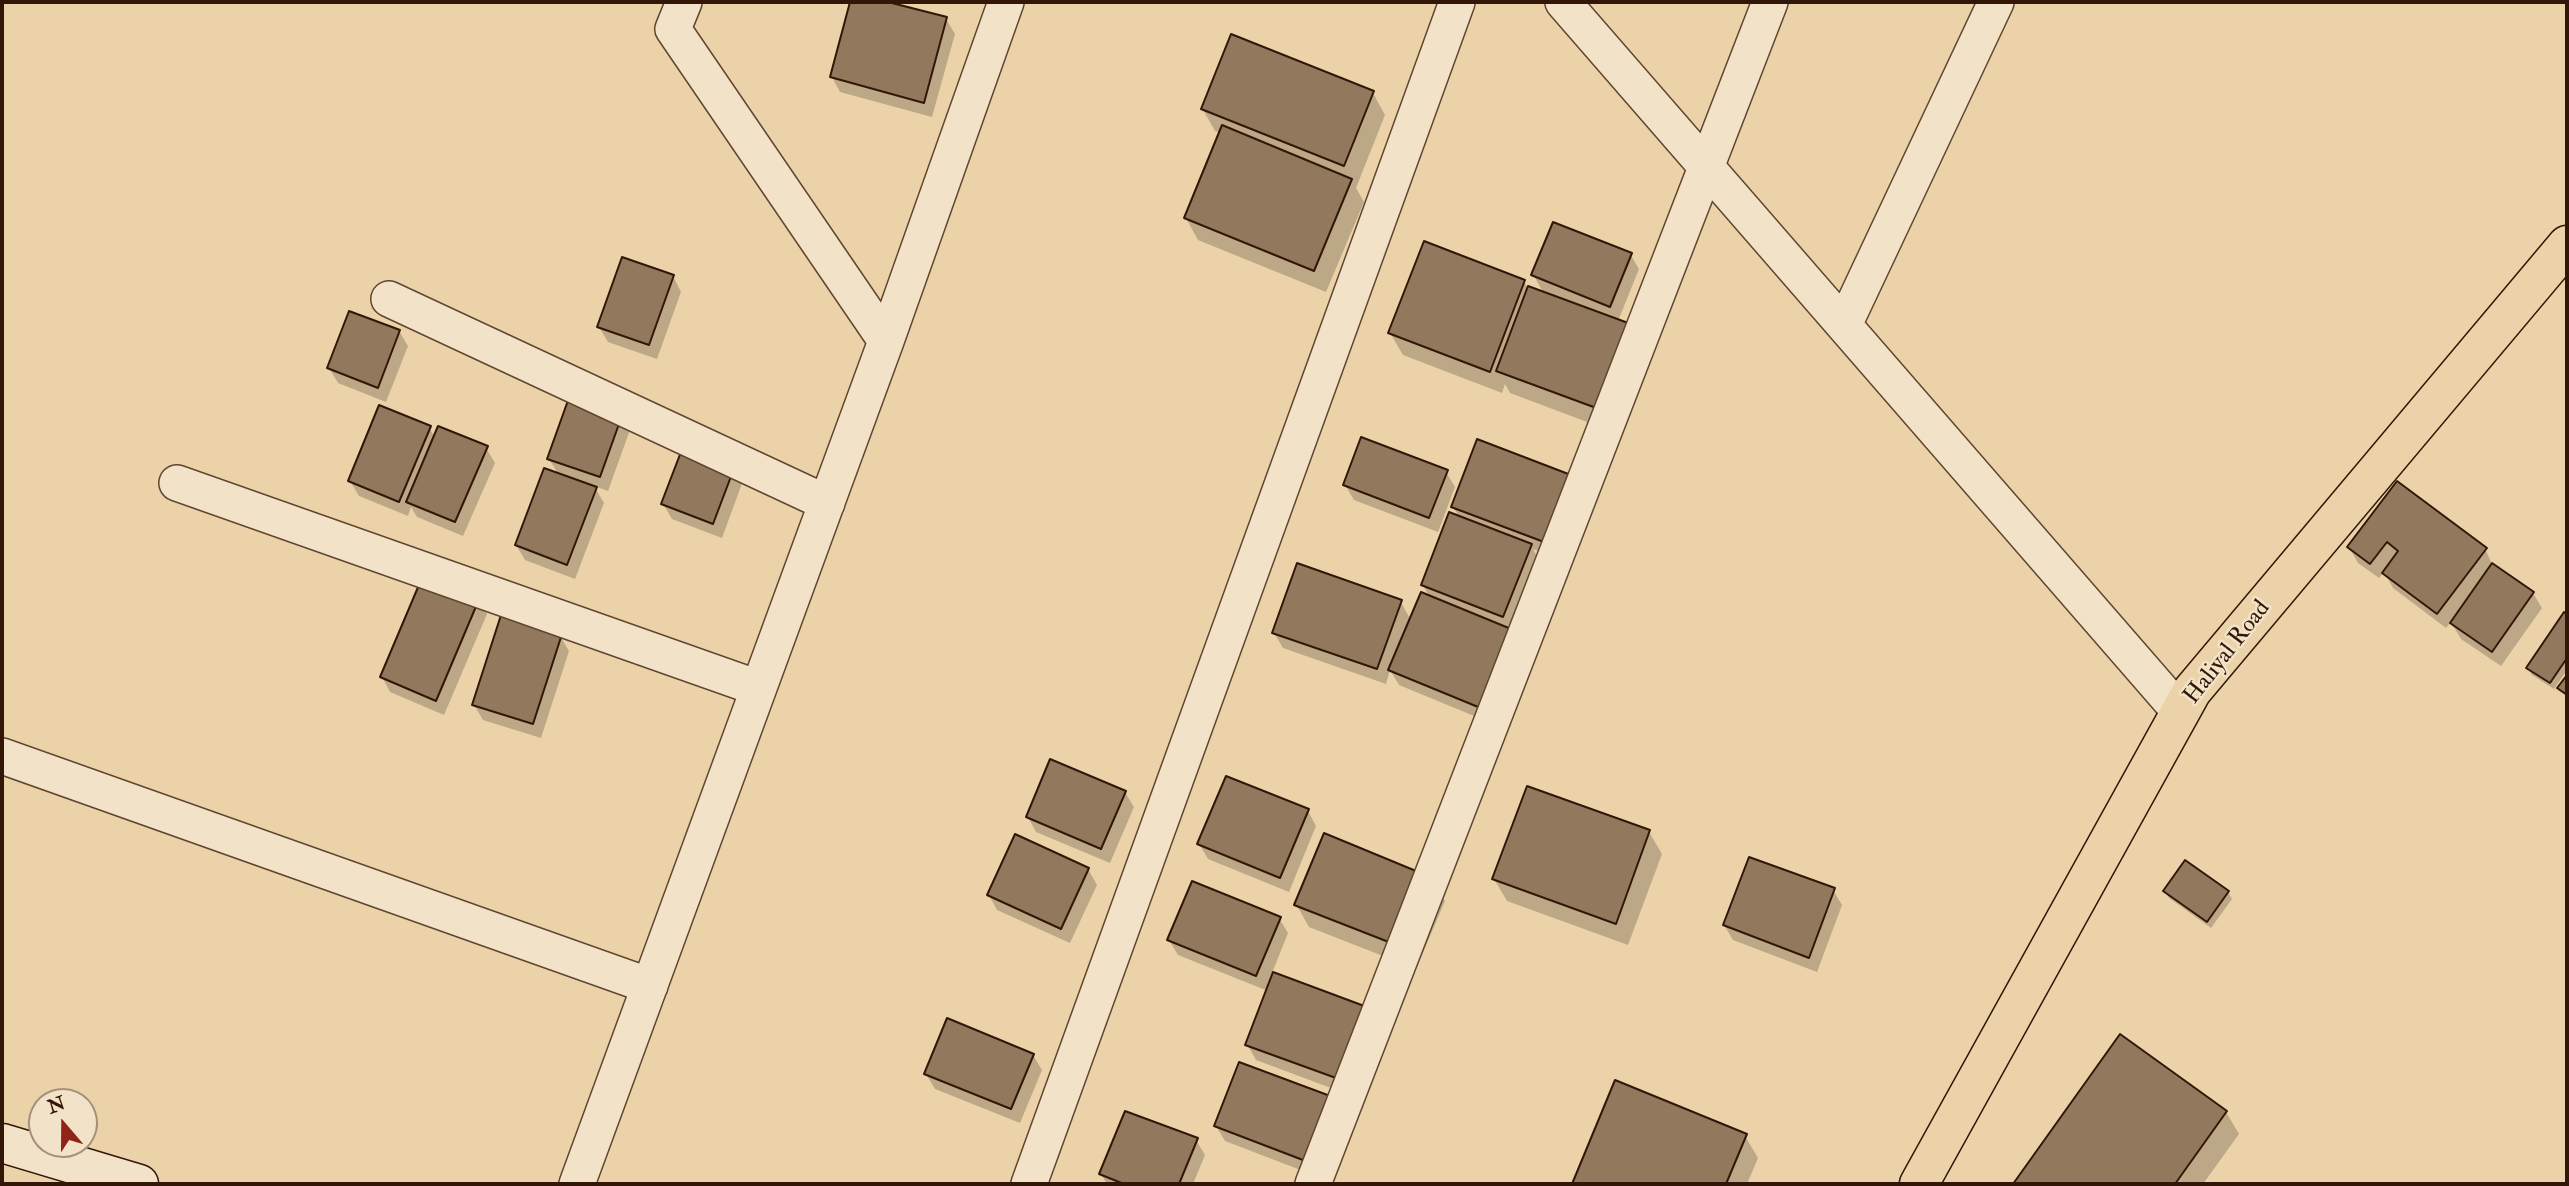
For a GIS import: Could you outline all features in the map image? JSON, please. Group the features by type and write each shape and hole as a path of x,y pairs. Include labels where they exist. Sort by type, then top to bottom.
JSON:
{"main road":[{"name":"Haliyal Road","path":"1919,1184 2192,691 2567,245"},
{"path":"2,1143 139,1184"}],"street":[{"path":"684,2 673,29 886,341"},
{"path":"577,1184 886,341 1006,2"},
{"path":"1029,1184 1457,2"},
{"path":"1563,2 2181,713"},
{"path":"1313,1184 1770,2"},
{"path":"1844,325 1996,2"},
{"path":"389,299 827,503"},
{"path":"177,482 758,688"},
{"path":"2,756 650,986"}],"building":[{"path":"850,2 888,2 947,17 924,103 830,77"},
{"path":"1231,34 1374,91 1344,166 1201,109"},
{"path":"1222,125 1352,179 1314,271 1184,218"},
{"path":"1553,222 1632,253 1610,307 1531,275"},
{"path":"1424,241 1525,280 1490,372 1388,333"},
{"path":"622,257 674,275 649,345 597,327"},
{"path":"1528,286 1639,327 1607,412 1496,371"},
{"path":"349,311 400,330 378,388 327,368"},
{"path":"571,392 624,410 600,477 547,459"},
{"path":"379,405 431,426 399,502 348,481"},
{"path":"438,426 488,446 455,522 406,502"},
{"path":"689,431 741,450 713,524 661,504"},
{"path":"1361,437 1448,470 1429,518 1343,485"},
{"path":"1477,439 1571,475 1544,542 1451,507"},
{"path":"544,468 597,487 567,565 515,545"},
{"path":"2397,481 2487,548 2437,614 2382,573 2398,551 2387,542 2370,564 2347,547"},
{"path":"1449,512 1532,544 1503,617 1421,585"},
{"path":"1297,563 1402,600 1377,669 1272,633"},
{"path":"2492,563 2534,592 2492,652 2450,623"},
{"path":"424,573 480,597 436,701 380,677"},
{"path":"1421,592 1516,631 1483,709 1388,670"},
{"path":"2564,612 2567,614 2567,658 2550,683 2526,668"},
{"path":"501,615 562,634 533,724 472,705"},
{"path":"2567,675 2567,695 2557,688"},
{"path":"1050,759 1126,791 1101,849 1026,817"},
{"path":"1226,776 1309,809 1280,878 1197,844"},
{"path":"1527,786 1650,830 1616,924 1492,879"},
{"path":"1324,833 1433,878 1404,948 1294,905"},
{"path":"1015,834 1089,868 1061,929 987,895"},
{"path":"1749,857 1835,888 1809,958 1723,925"},
{"path":"2185,860 2229,891 2207,922 2163,891"},
{"path":"1192,881 1281,917 1256,976 1167,940"},
{"path":"1273,972 1375,1010 1347,1082 1245,1045"},
{"path":"947,1018 1034,1054 1011,1109 924,1074"},
{"path":"2120,1034 2227,1111 2175,1184 2013,1184"},
{"path":"1239,1062 1341,1100 1316,1165 1214,1126"},
{"path":"1615,1080 1747,1134 1726,1184 1572,1184"},
{"path":"1125,1111 1198,1138 1179,1184 1124,1184 1099,1174"}]}
